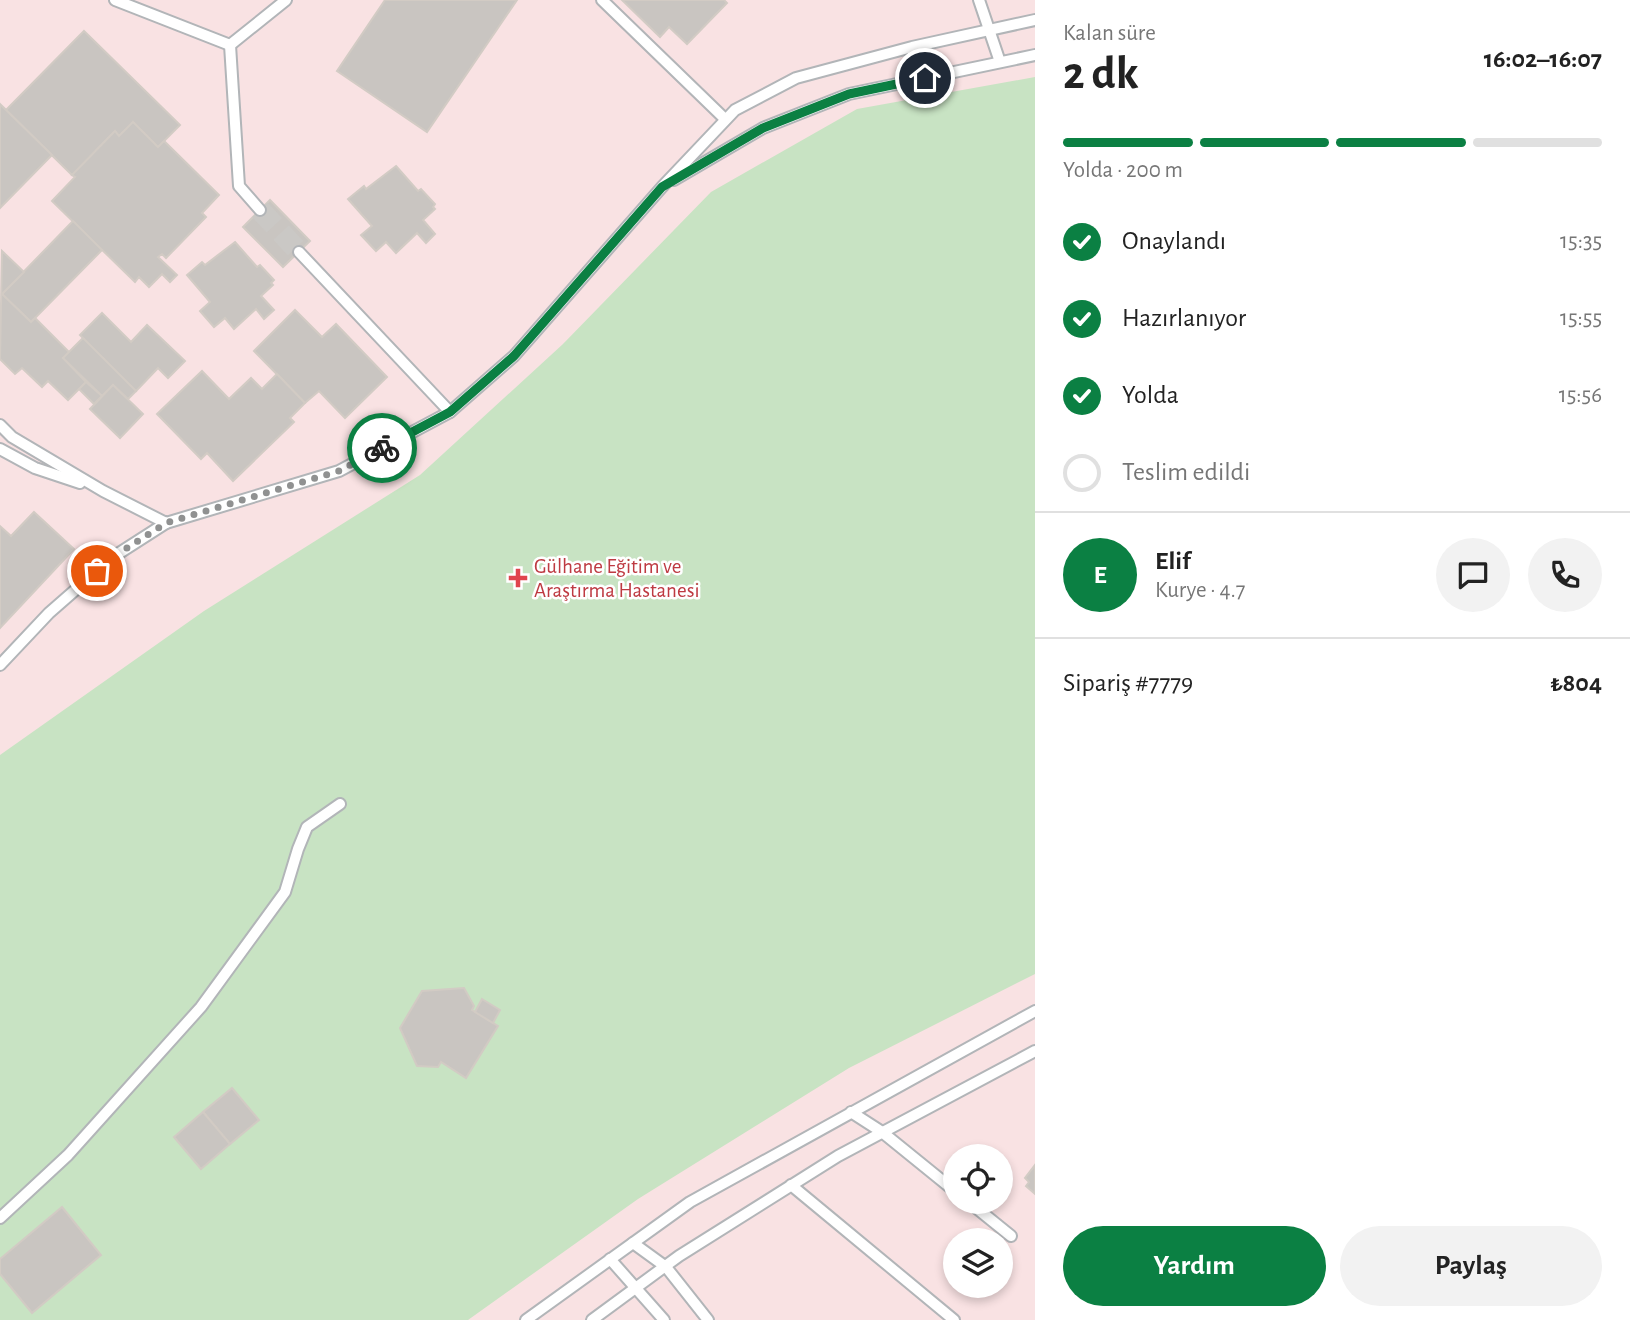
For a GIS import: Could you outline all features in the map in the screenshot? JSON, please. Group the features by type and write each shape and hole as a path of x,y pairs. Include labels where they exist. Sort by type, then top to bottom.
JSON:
{"lane":[{"path":"115,0 230,45"},
{"path":"230,45 286,0"},
{"path":"603,0 726,119"},
{"path":"979,0 1000,62"},
{"path":"0,666 49,613 113,557 166,523 339,471 450,412 514,356 662,187 734,110 796,78 912,47 1035,20"},
{"path":"230,45 239,186 260,210"},
{"path":"662,187 763,128 849,94 1035,55"},
{"path":"299,252 450,412"},
{"path":"0,425 12,437 103,491 166,523"},
{"path":"0,449 35,468 103,491"},
{"path":"0,1217 68,1155 201,1007 285,892 307,827 340,804"},
{"path":"526,1320 690,1202 1035,1011"},
{"path":"592,1320 679,1256 791,1185 882,1132 1035,1051"},
{"path":"850,1112 882,1132 943,1181"},
{"path":"791,1185 954,1320"},
{"path":"984,1214 1001,1228"},
{"path":"633,1243 666,1267 708,1320"},
{"path":"610,1259 664,1320"}],"shaded area":[{"name":"Gülhane Eğitim ve Araştırma Hastanesi","path":"0,0 1035,0 1035,1320 0,1320"}],"green space":[{"name":"Gülhane Eğitim ve Araştırma Hastanesi","path":"1035,77 1035,974 849,1068 638,1199 468,1320 0,1320 0,755 204,611 420,475 563,344 711,192 857,109"}],"building":[{"path":"385,0 517,0 427,132 337,71"},
{"path":"622,0 724,0 727,3 687,44 669,27 660,37"},
{"path":"84,31 180,125 158,147 133,122 119,136 115,131 72,175 6,110"},
{"path":"0,104 52,155 0,208"},
{"path":"133,122 158,147 164,141 219,195 202,213 206,217 166,258 162,254 158,257 177,275 170,282 162,274 149,287 139,277 135,282 52,201 75,177 72,175 115,131 119,136"},
{"path":"396,166 418,191 421,189 435,204 435,209 423,220 435,234 426,243 417,233 396,253 386,242 376,251 361,235 372,226 348,199"},
{"path":"270,200 310,241 283,267 243,227"},
{"path":"73,221 102,250 31,322 2,294"},
{"path":"235,242 257,267 260,265 274,280 271,283 273,285 261,296 274,310 264,319 256,309 234,329 225,318 214,327 200,311 210,302 187,275 202,262 205,265"},
{"path":"2,251 24,272 2,294 31,322 35,318 69,352 63,358 86,382 68,400 48,381 42,387 22,368 15,374 0,359"},
{"path":"295,310 322,337 336,324 387,377 345,418 319,391 305,403 254,351"},
{"path":"102,313 131,342 147,325 185,361 168,378 158,368 136,391 80,335"},
{"path":"83,338 136,391 128,399 113,385 102,396 63,358"},
{"path":"202,371 229,399 251,378 262,389 277,374 305,403 290,418 294,422 233,481 207,453 201,459 157,414"},
{"path":"86,382 102,396 94,404 79,389"},
{"path":"113,385 143,414 120,438 90,409"},
{"path":"34,512 74,549 0,628 0,526 11,536"},
{"path":"464,988 474,1006 472,1010 498,1026 466,1078 441,1062 438,1067 417,1066 400,1028 422,991"},
{"path":"482,999 500,1010 493,1023 475,1012"},
{"path":"232,1088 259,1120 230,1144 203,1112"},
{"path":"203,1112 230,1144 201,1169 174,1137"},
{"path":"1035,1165 1035,1194 1026,1186 1029,1182 1025,1178"},
{"path":"62,1207 101,1255 32,1313 0,1274 0,1259"}],"tunnel":[{"path":"260,210 299,252"}],"way so far":[{"path":"97,571 113,557 166,523 339,471 382,448"}],"place":[{"name":"Gülhane Eğitim ve Araştırma Hastanesi","path":"518,578"}],"route":[{"path":"382,448 450,412 514,356 662,187 763,128 849,94 925,78"}]}
